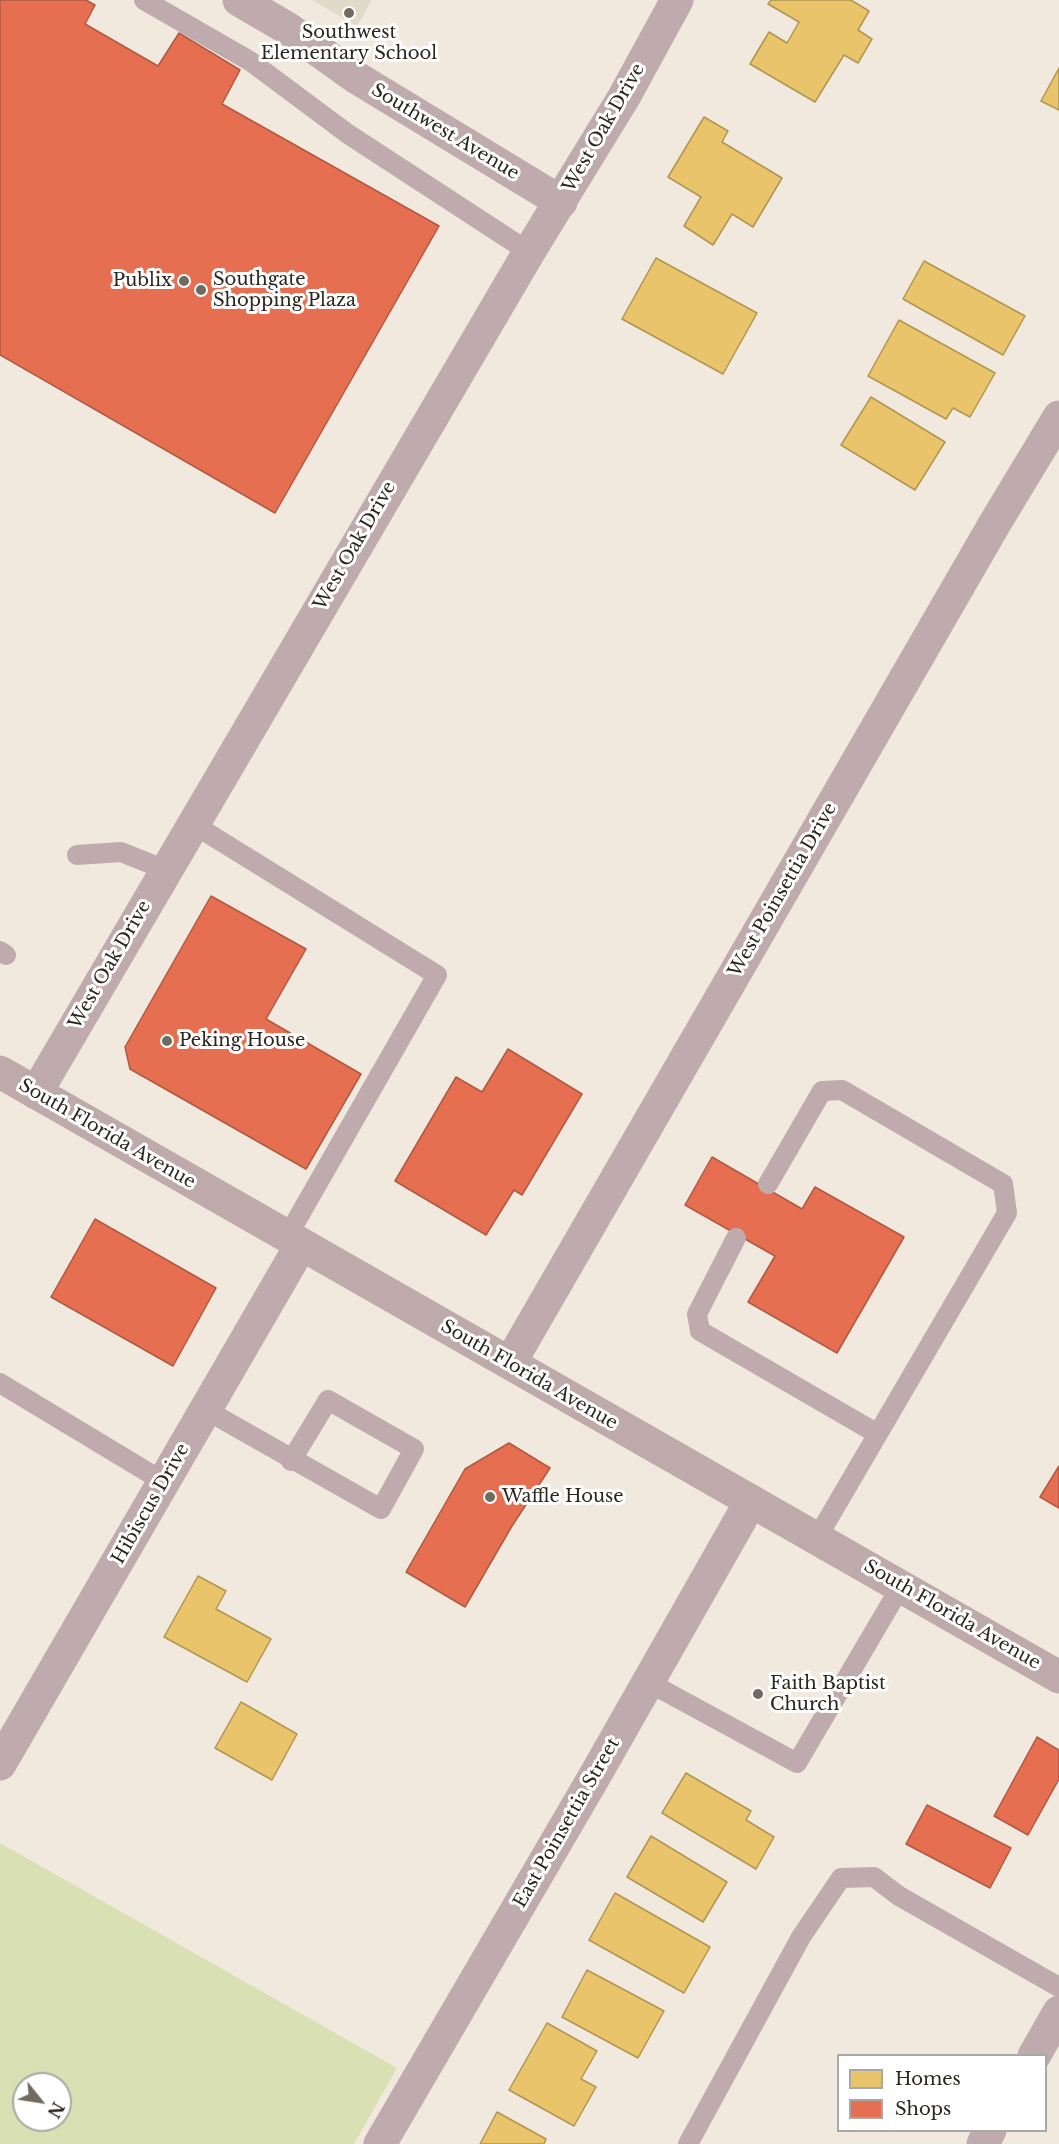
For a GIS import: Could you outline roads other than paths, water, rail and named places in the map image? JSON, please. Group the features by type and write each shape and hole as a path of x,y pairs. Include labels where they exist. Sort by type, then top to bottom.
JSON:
{"main road":[{"name":"South Florida Avenue","path":"0,1072 1059,1677"}],"street":[{"name":"Southwest Avenue","path":"239,0 287,28 357,78 561,202"},
{"name":"West Oak Drive","path":"36,1093 529,252 561,202 677,0"},
{"name":"West Poinsettia Drive","path":"510,1364 983,543 1059,417"},
{"name":"Hibiscus Drive","path":"0,1764 206,1410 294,1241"},
{"name":"East Poinsettia Street","path":"380,2144 751,1501"},
{"path":"1035,2054 1057,2018"}],"lane":[{"path":"144,0 250,61 348,134 529,252"},
{"path":"193,824 437,975 294,1241"},
{"path":"77,855 121,852 166,870"},
{"path":"768,1184 822,1091 842,1090 1003,1184 1007,1213 876,1433 817,1538"},
{"path":"736,1238 697,1314 700,1331 876,1433"},
{"path":"0,1383 164,1482"},
{"path":"206,1410 291,1461 381,1509 414,1449 328,1400 291,1461"},
{"path":"648,1682 797,1763 901,1586"},
{"path":"688,2144 801,1937 841,1878 874,1877 899,1896 1059,1987"}],"place":[{"name":"Southwest Elementary School","path":"349,13"},
{"name":"Publix","path":"184,281"},
{"name":"Southgate Shopping Plaza","path":"201,290"},
{"name":"Peking House","path":"167,1041"},
{"name":"Waffle House","path":"490,1497"},
{"name":"Faith Baptist Church","path":"758,1694"}]}
